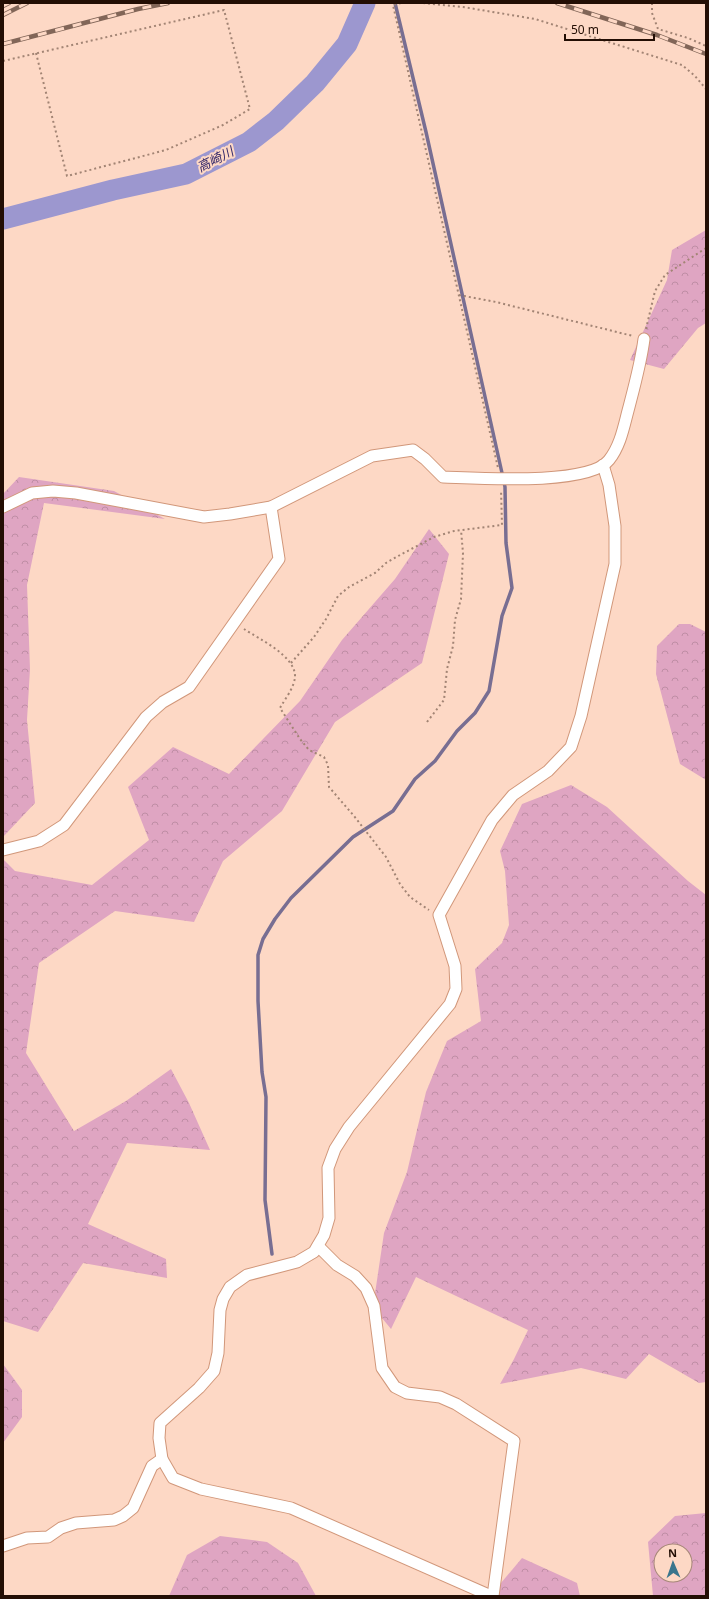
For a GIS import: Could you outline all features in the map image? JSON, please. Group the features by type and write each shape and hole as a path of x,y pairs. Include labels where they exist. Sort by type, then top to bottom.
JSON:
{"street":[{"path":"3,507 32,493 53,491 99,497 204,517 270,507 372,456 412,450 425,459 443,477 500,479 567,476 595,470 609,461 620,441 640,363 644,338"},
{"path":"318,1246 337,1265 355,1276 366,1288 374,1306 382,1368 395,1387 406,1393 440,1397 456,1404 514,1441 492,1596 291,1508 201,1489 173,1478 162,1459 159,1438 160,1423 199,1388 214,1372 218,1354 222,1299 230,1287 247,1275 297,1262 314,1252 318,1246 324,1235 329,1218 328,1168 335,1150 349,1127 450,1004 456,989 455,966 439,915 492,820 514,795 548,771 571,747 581,716 615,564 615,526 604,465"},
{"path":"3,850 39,841 64,825 146,717 163,702 189,687 279,559 270,507"},
{"path":"3,1546 27,1538 48,1537 61,1528 76,1523 114,1520 123,1516 133,1508 152,1466 162,1459"}],"path":[{"path":"290,663 314,637 338,596 349,587 375,573 386,563 400,554 434,537 461,530 502,525 500,479 393,5 401,3"},
{"path":"423,3 463,7 535,19 682,65 706,88"},
{"path":"652,3 652,13 658,29 688,38 706,46"},
{"path":"3,61 36,53 224,10 250,109 223,125 166,150 67,176 36,53"},
{"path":"458,294 644,338 655,291 665,275 706,248"},
{"path":"427,722 444,700 447,669 454,646 455,620 461,599 463,553 461,530"},
{"path":"234,623 282,653 290,663 295,676 291,689 280,708 300,740 309,750 324,757 328,766 329,787 386,857 400,884 410,897 424,908 439,915"}],"green space":[{"path":"706,230 706,323 698,328 664,369 630,360 667,280 672,250"},
{"path":"19,477 114,491 165,519 44,503 27,585 30,669 27,720 35,803 3,837 3,494"},
{"path":"429,529 449,554 422,663 335,722 282,811 223,861 194,922 115,911 39,963 26,1053 74,1131 126,1101 171,1069 189,1103 210,1150 127,1143 88,1224 166,1259 167,1278 83,1263 38,1332 3,1321 3,859 15,871 92,885 149,840 128,787 173,747 229,774 300,701 342,640 395,579"},
{"path":"679,624 690,624 706,632 706,780 680,764 656,674 657,646"},
{"path":"571,785 607,807 688,881 706,895 706,1382 699,1383 649,1354 626,1379 581,1368 500,1384 528,1330 416,1277 391,1329 373,1307 384,1233 407,1172 426,1092 447,1041 481,1021 475,969 502,943 509,925 505,871 500,851 522,804"},
{"path":"3,1364 22,1390 22,1417 3,1443"},
{"path":"706,1513 706,1596 653,1596 648,1542 675,1516"},
{"path":"220,1536 267,1542 298,1563 316,1596 169,1596 187,1555"},
{"path":"522,1558 577,1583 580,1596 490,1596"}],"waterway":[{"name":"高崎川","path":"3,219 113,190 186,174 249,142 276,121 315,83 347,44 365,3"},
{"path":"272,1254 265,1200 266,1097 262,1072 258,1001 258,955 263,939 275,919 291,898 353,837 393,811 415,779 435,761 457,731 475,713 489,691 502,616 512,588 506,543 505,487 426,132 395,3"}],"railway":[{"path":"3,6 9,3"},
{"path":"3,15 27,3"},
{"path":"3,44 138,9 168,3"},
{"path":"557,3 657,35 706,54"}]}
